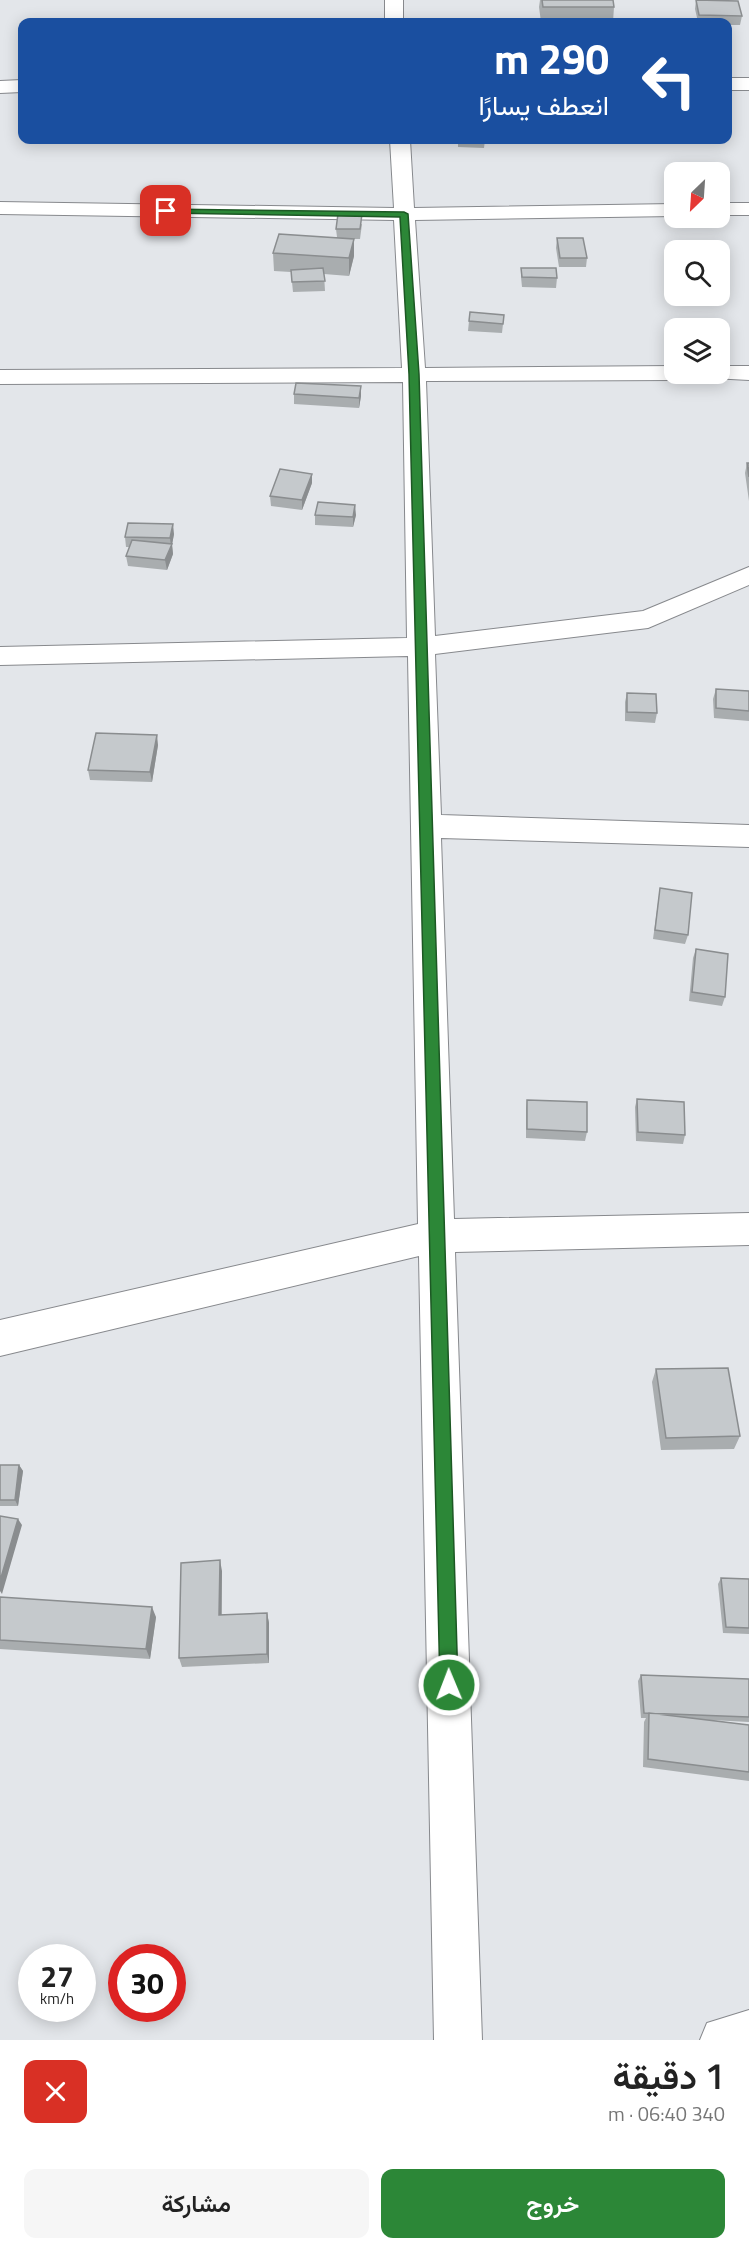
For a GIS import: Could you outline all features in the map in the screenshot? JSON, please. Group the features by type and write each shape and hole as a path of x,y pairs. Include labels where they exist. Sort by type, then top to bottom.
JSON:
{"street":[{"path":"394,0 394,18"},
{"path":"732,84 749,84"},
{"path":"0,87 18,86"},
{"path":"400,144 414,374 458,2040"},
{"path":"0,208 404,214 664,210"},
{"path":"730,209 749,209"},
{"path":"0,377 664,373"},
{"path":"730,373 749,373"},
{"path":"0,656 421,647 648,619 749,575"},
{"path":"426,826 749,836"},
{"path":"0,1338 437,1236 749,1229"},
{"path":"724,2040 749,2034"}],"building":[{"path":"542,0 613,0 614,7 543,7"},
{"path":"696,0 738,1 742,16 699,15"},
{"path":"338,214 362,214 360,229 336,229"},
{"path":"279,234 354,239 349,258 273,253"},
{"path":"557,238 583,238 587,258 560,258"},
{"path":"323,268 325,281 292,282 291,270"},
{"path":"521,268 556,268 557,278 522,277"},
{"path":"470,312 504,315 503,324 469,321"},
{"path":"296,383 361,386 359,398 294,394"},
{"path":"280,469 312,474 302,500 270,496"},
{"path":"318,502 355,505 353,517 315,515"},
{"path":"128,523 173,524 170,538 125,537"},
{"path":"132,540 172,544 165,560 126,556"},
{"path":"716,689 749,691 749,711 716,708"},
{"path":"627,693 656,694 657,713 627,712"},
{"path":"96,733 157,735 150,772 88,770"},
{"path":"660,888 692,893 688,935 655,930"},
{"path":"696,949 728,954 725,997 692,992"},
{"path":"637,1099 684,1102 685,1135 638,1132"},
{"path":"527,1100 587,1102 587,1132 527,1129"},
{"path":"728,1368 740,1436 666,1438 656,1369"},
{"path":"0,1465 19,1465 15,1500 0,1500"},
{"path":"0,1516 18,1519 0,1581"},
{"path":"220,1560 219,1615 267,1613 267,1654 179,1658 181,1563"},
{"path":"721,1578 749,1579 749,1628 726,1627"},
{"path":"0,1597 152,1607 146,1649 0,1640"},
{"path":"641,1675 749,1679 749,1717 644,1713"},
{"path":"649,1713 749,1725 749,1772 648,1759"}],"route":[{"path":"166,211 404,214 414,374 449,1685"}]}
